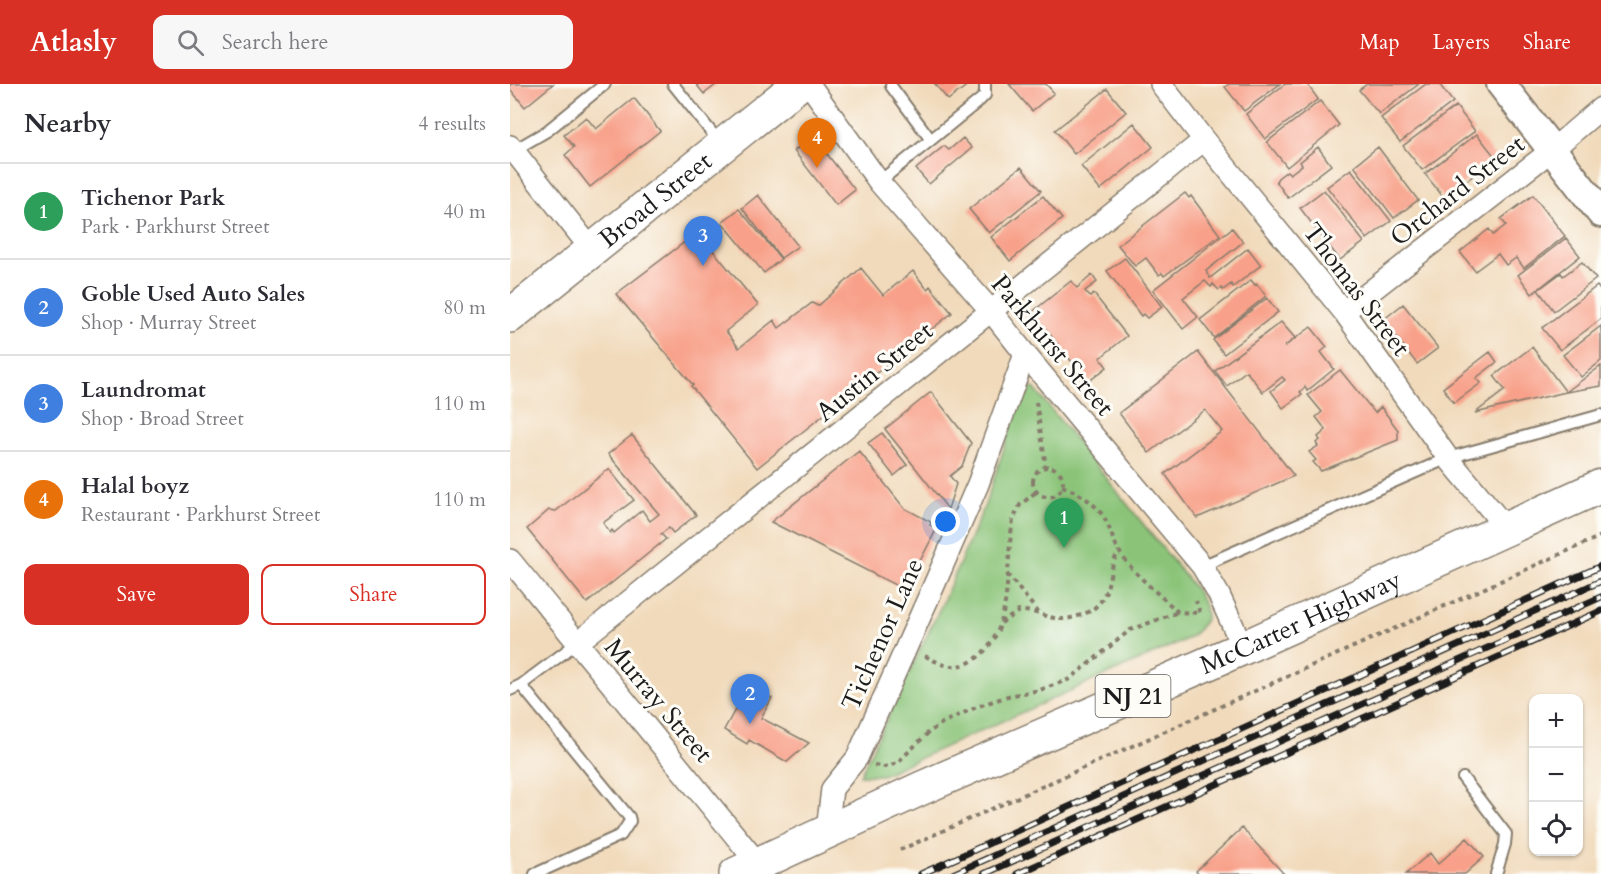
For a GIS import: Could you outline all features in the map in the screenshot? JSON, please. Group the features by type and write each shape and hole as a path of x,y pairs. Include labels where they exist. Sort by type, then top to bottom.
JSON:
{"main road":[{"name":"Broad Street","path":"510,316 800,84"},
{"path":"1501,84 1601,213"},
{"name":"McCarter Highway","path":"754,871 827,831 1243,648 1601,486"}],"street":[{"name":"Parkhurst Street","path":"809,84 879,182 991,311 1202,566 1219,595 1243,648"},
{"name":"Thomas Street","path":"1161,84 1344,312 1448,458 1506,528"},
{"name":"Orchard Street","path":"1344,312 1552,150 1601,108"},
{"name":"Austin Street","path":"577,643 1204,140"},
{"path":"511,150 592,250"},
{"name":"Tichenor Lane","path":"827,831 832,789 857,758 935,583 978,484 1025,354"},
{"name":"Murray Street","path":"510,560 754,871"}],"lane":[{"path":"511,150 547,131 605,84"},
{"path":"673,84 722,145"},
{"path":"879,182 980,100 985,95 985,84"},
{"path":"891,86 931,140"},
{"path":"1202,566 1448,458 1601,415"},
{"path":"510,690 521,685 577,643"},
{"path":"521,685 630,821 621,835 535,874"},
{"path":"1462,777 1506,834 1496,874"}],"path":[{"path":"1036,397 1041,403"},
{"path":"1031,405 1036,397"},
{"path":"1036,397 1046,467"},
{"path":"1046,467 1059,472 1063,479 1058,493 1051,496 1043,496 1034,484 1034,476 1046,467"},
{"path":"1062,486 1082,495 1104,516 1119,551 1140,576 1178,612"},
{"path":"922,655 950,666 968,664 984,651 1000,624 1013,520 1020,506 1037,491"},
{"path":"900,850 1601,536"},
{"path":"1000,624 1019,611 1059,619 1076,618 1091,611 1103,600 1114,559 1119,551"},
{"path":"1007,574 1038,613"},
{"path":"870,764 885,767 897,764 928,733 942,723 979,706 1008,696 1040,690 1071,679 1130,630 1178,612 1200,613 1194,592"}],"green space":[{"path":"1034,388 1197,591 1205,606 1206,618 1189,638 882,775 860,775 942,604 985,505 1024,389"}],"building":[{"path":"510,84 553,84 525,107 510,89"},
{"path":"696,84 717,84 704,94"},
{"path":"935,84 969,84 948,100"},
{"path":"1009,84 1046,84 1054,93 1032,111"},
{"path":"1229,84 1280,84 1244,111 1225,87"},
{"path":"1285,84 1307,84 1318,99 1265,139 1246,114"},
{"path":"1367,84 1419,84 1379,114 1359,90"},
{"path":"1426,84 1439,84 1453,102 1400,142 1381,118"},
{"path":"1107,89 1126,112 1074,154 1055,130"},
{"path":"634,98 660,131 590,187 565,155 574,147 564,135 586,117 596,129"},
{"path":"1320,101 1339,125 1287,167 1267,142"},
{"path":"1456,106 1475,131 1422,170 1403,146"},
{"path":"1134,123 1153,147 1100,190 1081,166"},
{"path":"1477,134 1496,158 1444,198 1425,174"},
{"path":"813,136 855,190 836,205 794,151"},
{"path":"963,138 972,148 929,184 916,169 944,146 949,150"},
{"path":"1318,147 1331,165 1288,198 1276,181 1287,171 1290,174 1302,165 1300,162"},
{"path":"1378,147 1418,200 1394,218 1354,166"},
{"path":"1021,167 1041,191 989,233 969,209"},
{"path":"1351,169 1391,221 1367,239 1327,187"},
{"path":"1324,190 1364,242 1340,260 1300,208"},
{"path":"1185,193 1189,198 1191,196 1220,235 1164,276 1162,273 1159,275 1146,258 1135,266 1118,245"},
{"path":"758,195 798,246 781,258 742,208"},
{"path":"1533,195 1565,236 1524,268 1516,258 1506,265 1498,254 1475,271 1460,252 1489,229 1493,235 1506,225 1501,219"},
{"path":"1043,196 1062,219 1010,261 991,237"},
{"path":"739,209 781,259 764,273 722,222"},
{"path":"1232,228 1243,242 1206,271 1210,278 1248,248 1261,265 1233,287 1231,284 1219,290 1213,284 1211,287 1205,281 1183,298 1198,317 1183,329 1153,290"},
{"path":"698,232 758,305 726,331 739,348 774,320 779,328 812,303 818,306 861,268 883,295 913,271 927,289 930,286 952,313 757,468 691,386 693,385 616,294"},
{"path":"1566,238 1580,256 1532,294 1518,275"},
{"path":"1125,258 1162,307 1147,318 1143,314 1141,316 1107,271"},
{"path":"1582,262 1596,279 1554,311 1538,290 1561,273 1563,276"},
{"path":"1092,275 1097,282 1085,291 1090,297 1094,294 1127,336 1100,358 1107,367 1088,382 1032,312 1071,281 1077,288"},
{"path":"1251,280 1266,296 1214,338 1200,320"},
{"path":"1597,286 1601,291 1601,319 1560,350 1542,328"},
{"path":"1267,298 1278,312 1224,354 1213,340"},
{"path":"1403,304 1438,348 1417,364 1383,320"},
{"path":"1281,322 1295,338 1284,347 1311,327 1327,347 1321,352 1334,369 1307,391 1305,387 1300,392 1302,394 1283,408 1271,391 1285,380 1282,377 1263,392 1246,371 1227,386 1215,371"},
{"path":"1601,326 1601,361 1581,377 1563,355"},
{"path":"1532,347 1566,392 1475,413 1505,390 1494,376"},
{"path":"1198,352 1294,476 1197,518 1165,474 1222,431 1205,410 1149,453 1119,413"},
{"path":"1490,352 1497,362 1476,378 1481,383 1454,403 1443,388"},
{"path":"1601,366 1601,386 1566,392"},
{"path":"1340,370 1375,413 1381,407 1398,430 1398,440 1321,471 1313,462 1316,460 1309,452 1318,446 1316,443 1320,440 1318,437 1326,430 1316,417 1322,412 1308,395"},
{"path":"931,392 971,443 962,466 950,476 956,484 948,509 885,429"},
{"path":"882,433 907,465 894,476 868,443"},
{"path":"632,435 696,515 673,533 669,528 661,534 666,539 587,603 527,529 549,510 556,511 609,469 634,500 603,523 610,533 612,530 614,533 642,510 650,521 659,514 608,454"},
{"path":"859,451 904,508 931,522 930,525 937,528 905,590 771,522"},
{"path":"748,686 772,698 761,718 809,743 787,762 749,740 747,744 724,730"},
{"path":"1242,828 1284,874 1198,874 1196,871"},
{"path":"1467,838 1484,857 1465,874 1406,874 1430,853 1438,864"}],"railway":[{"path":"921,874 1601,566"},
{"path":"953,874 1601,581"},
{"path":"984,874 1601,597"},
{"path":"1017,874 1601,611"}],"place":[{"name":"Halal boyz","path":"817,168"},
{"name":"Laundromat","path":"703,266"},
{"name":"Tichenor Park","path":"1064,548"},
{"name":"Goble Used Auto Sales","path":"750,724"}]}
